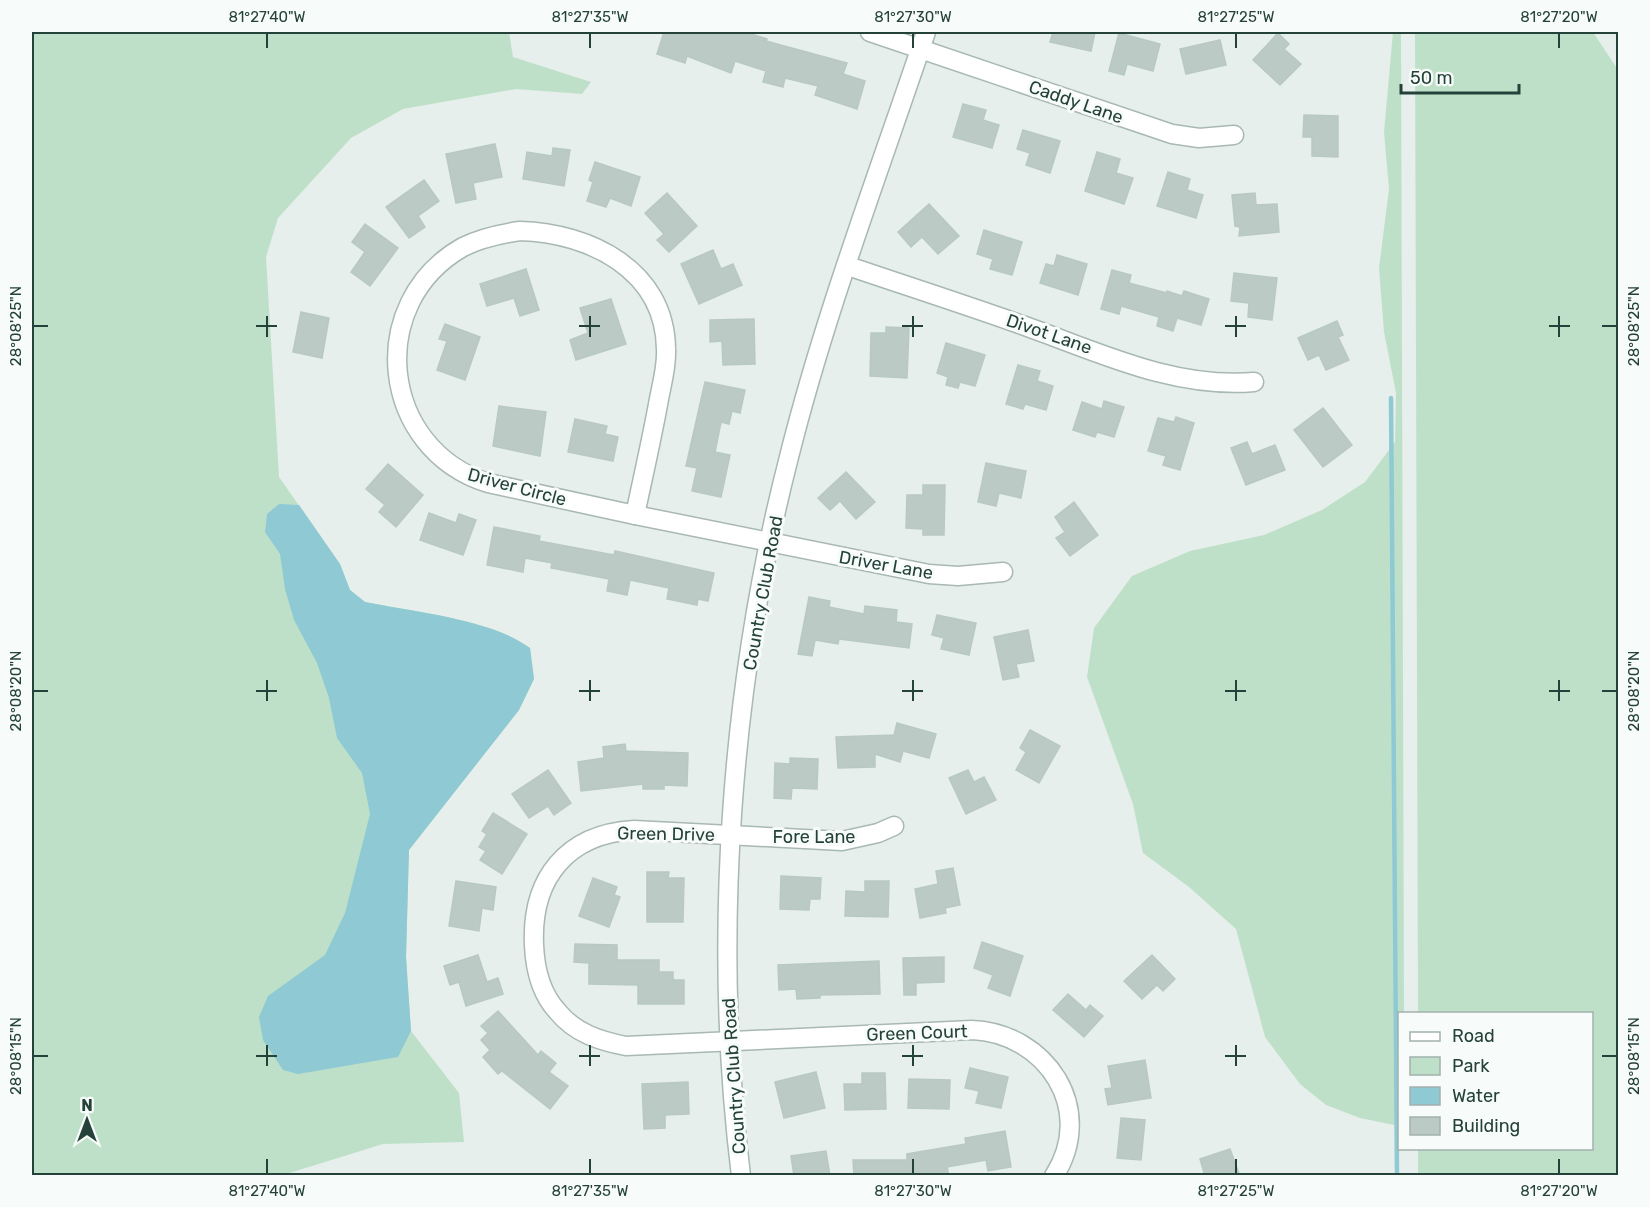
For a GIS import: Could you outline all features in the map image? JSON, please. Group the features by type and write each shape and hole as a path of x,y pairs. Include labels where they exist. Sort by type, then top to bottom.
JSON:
{"street":[{"name":"Caddy Lane","path":"870,32 1172,134 1199,138 1234,135"},
{"name":"Country Club Road","path":"741,1176 730,1040 728,956 731,835 750,658 770,543 788,458 848,266 927,32"},
{"name":"Driver Circle","path":"635,515 667,351 659,309 644,284 612,255 559,234 540,232 501,234 473,243 449,256 435,268 413,296 403,321 397,347 399,383 410,418 426,444 444,461 476,479 635,515 770,543"},
{"name":"Divot Lane","path":"848,266 1144,368 1197,382 1226,384 1254,381"},
{"name":"Driver Lane","path":"770,543 929,574 958,576 1003,572"},
{"name":"Fore Lane","path":"731,835 842,841 860,838 894,826"},
{"name":"Green Drive","path":"730,1040 626,1046 589,1036 573,1026 547,999 535,958 534,936 536,909 551,872 569,852 585,841 614,831 634,830 731,835"},
{"name":"Green Court","path":"730,1040 972,1030 1010,1037 1042,1059 1064,1092 1069,1133 1062,1161 1054,1176"}],"green space":[{"path":"32,32 509,32 513,57 591,82 582,94 516,89 403,109 351,138 278,218 266,257 279,477 340,564 350,590 365,602 474,623 514,638 530,648 534,679 519,710 409,850 406,957 411,1031 459,1093 464,1142 383,1144 283,1175 32,1175"},
{"path":"1393,32 1401,32 1404,1012 1398,1012 1398,1126 1360,1118 1326,1105 1300,1084 1265,1037 1236,929 1189,887 1143,853 1133,804 1087,677 1094,628 1132,576 1190,551 1264,535 1322,510 1365,482 1395,442 1396,393 1384,332 1379,268 1389,189 1384,132"},
{"path":"1415,32 1593,32 1618,70 1618,1175 1418,1175 1418,1150 1593,1150 1593,1012 1418,1012"}],"water":[{"path":"279,504 299,505 340,564 350,590 365,602 474,623 514,638 530,648 534,679 519,710 409,850 406,957 411,1031 398,1057 298,1074 283,1070 263,1040 259,1017 268,996 325,955 345,913 370,814 362,773 337,738 329,698 317,663 294,620 285,589 280,554 265,532 267,514"}],"building":[{"path":"664,32 745,32 767,39 766,41 847,63 843,74 865,81 857,109 815,95 818,86 785,78 783,87 763,82 766,71 735,61 731,73 687,56 685,63 657,54"},
{"path":"1053,32 1095,32 1091,51 1050,42"},
{"path":"1119,33 1160,44 1153,71 1127,64 1124,75 1109,71"},
{"path":"1278,33 1289,44 1284,49 1301,64 1280,85 1253,60"},
{"path":"1220,40 1226,65 1186,74 1180,49"},
{"path":"963,104 986,110 983,120 999,125 992,148 953,137"},
{"path":"1304,115 1338,116 1338,157 1312,156 1312,137 1303,137"},
{"path":"1023,130 1060,141 1050,173 1026,165 1030,153 1017,149"},
{"path":"495,144 502,177 473,183 476,199 456,203 446,154"},
{"path":"553,148 570,150 564,186 523,179 527,152 552,156"},
{"path":"1097,152 1120,159 1116,173 1133,178 1124,204 1085,191"},
{"path":"595,162 640,177 631,206 610,198 606,207 587,201 593,182 589,180"},
{"path":"1168,172 1190,179 1187,190 1203,195 1196,218 1157,206"},
{"path":"424,180 439,201 418,216 425,227 409,238 386,207"},
{"path":"667,193 697,226 669,252 657,240 664,234 645,213"},
{"path":"1255,193 1256,205 1277,204 1279,232 1239,236 1240,227 1235,226 1232,195"},
{"path":"929,204 959,236 938,254 922,237 911,247 898,232"},
{"path":"365,224 398,248 370,286 351,272 365,252 352,242"},
{"path":"984,230 1022,242 1012,275 990,269 993,259 977,254"},
{"path":"713,250 721,269 733,264 742,285 699,304 681,264"},
{"path":"1057,255 1087,264 1078,295 1040,283 1046,264 1054,266"},
{"path":"526,269 539,310 520,316 514,298 487,306 480,284"},
{"path":"1112,270 1131,275 1129,283 1182,296 1184,291 1209,299 1201,325 1177,318 1173,331 1157,326 1159,317 1121,306 1119,314 1101,309"},
{"path":"1234,273 1277,278 1272,320 1248,317 1249,303 1231,301"},
{"path":"611,299 626,344 576,360 570,340 588,333 580,308"},
{"path":"301,312 329,318 322,358 293,352"},
{"path":"754,319 755,364 723,365 722,341 710,342 710,320"},
{"path":"1337,321 1343,335 1338,337 1349,360 1326,370 1319,355 1308,360 1298,338"},
{"path":"445,324 480,337 465,380 437,370 447,341 439,339"},
{"path":"886,327 909,328 907,378 870,376 871,333 886,333"},
{"path":"946,343 985,355 975,386 960,382 958,388 946,385 948,377 937,373"},
{"path":"1018,365 1040,371 1037,381 1053,386 1046,410 1025,404 1023,409 1006,404"},
{"path":"705,382 745,390 740,413 732,411 729,424 721,422 715,452 730,455 721,497 692,491 697,468 686,466"},
{"path":"1104,401 1124,407 1114,437 1097,432 1095,437 1073,430 1082,402 1102,409"},
{"path":"499,406 546,412 540,456 493,446"},
{"path":"1323,408 1352,445 1323,467 1294,430"},
{"path":"1176,417 1194,423 1180,470 1163,465 1166,456 1148,451 1158,418 1174,422"},
{"path":"575,419 607,426 605,434 618,437 613,461 568,452"},
{"path":"1247,442 1252,454 1275,445 1285,470 1246,485 1231,448"},
{"path":"986,463 1026,471 1021,498 999,493 996,506 978,502"},
{"path":"388,464 423,495 396,527 379,512 385,505 366,489"},
{"path":"846,472 875,502 856,519 840,501 830,510 818,498"},
{"path":"923,485 945,485 944,535 923,535 923,529 906,528 907,495 923,495"},
{"path":"1074,502 1098,535 1070,556 1056,538 1065,532 1055,517"},
{"path":"429,513 456,523 459,514 476,520 463,555 420,540"},
{"path":"494,527 540,536 539,541 614,555 615,551 714,573 708,601 698,599 697,605 667,599 669,588 630,580 627,595 607,591 609,579 551,568 552,563 525,558 523,572 487,565"},
{"path":"809,597 830,601 829,607 864,614 865,606 897,610 896,622 912,624 909,648 839,639 838,644 815,640 812,656 798,654"},
{"path":"937,615 976,623 969,655 941,649 944,638 932,635"},
{"path":"1028,630 1034,661 1016,664 1019,677 1003,680 994,637"},
{"path":"897,723 936,734 929,758 903,751 900,762 875,754 875,767 838,768 836,737 894,735"},
{"path":"1030,730 1060,746 1039,783 1016,770 1026,752 1020,748"},
{"path":"625,744 626,751 688,753 687,786 664,785 664,789 643,789 643,784 581,791 578,762 604,758 603,747"},
{"path":"790,758 818,759 817,789 792,788 791,799 774,798 775,763 790,764"},
{"path":"548,770 571,803 554,815 548,806 529,818 512,794"},
{"path":"968,770 974,782 984,777 996,800 966,814 949,778"},
{"path":"493,813 527,834 502,874 480,860 486,851 479,847 487,834 482,831"},
{"path":"953,868 960,905 945,908 946,913 920,918 915,889 938,884 936,871"},
{"path":"647,872 669,872 668,878 684,878 683,922 647,922"},
{"path":"781,876 821,878 820,899 810,899 809,910 780,909"},
{"path":"593,878 617,887 614,895 620,897 609,927 579,916"},
{"path":"456,881 496,887 493,910 482,908 479,931 449,926"},
{"path":"865,881 889,881 888,917 845,916 846,891 865,892"},
{"path":"982,942 1023,956 1010,996 988,988 993,975 974,968"},
{"path":"575,944 617,945 617,960 659,960 659,972 673,972 673,980 684,980 684,1004 638,1004 638,985 589,984 589,963 574,962"},
{"path":"478,955 487,982 498,978 503,994 466,1006 459,982 450,985 444,966"},
{"path":"1152,955 1175,979 1163,991 1157,985 1142,999 1124,981"},
{"path":"944,957 944,982 916,983 916,995 904,995 903,958"},
{"path":"879,961 880,994 820,995 820,998 797,999 796,989 779,990 778,965"},
{"path":"1068,994 1086,1010 1090,1005 1103,1016 1084,1037 1053,1010"},
{"path":"498,1011 538,1055 541,1051 556,1063 549,1072 568,1086 550,1109 502,1071 498,1074 483,1057 490,1050 481,1040 488,1033 481,1026"},
{"path":"1145,1060 1151,1098 1108,1105 1105,1089 1112,1088 1108,1066"},
{"path":"970,1068 1008,1077 1001,1108 976,1103 979,1091 965,1088"},
{"path":"816,1072 825,1108 784,1118 775,1082"},
{"path":"862,1073 885,1073 886,1109 845,1110 844,1084 862,1084"},
{"path":"909,1079 950,1080 949,1109 908,1108"},
{"path":"688,1082 689,1114 665,1115 665,1128 644,1129 642,1084"},
{"path":"1121,1118 1145,1120 1141,1160 1117,1158"},
{"path":"1005,1131 1011,1167 988,1171 986,1160 947,1167 949,1176 854,1176 853,1160 907,1160 907,1154 966,1144 965,1138"},
{"path":"1230,1149 1240,1176 1205,1176 1200,1159"},
{"path":"826,1151 830,1176 794,1176 791,1156"}],"waterway":[{"path":"1391,398 1397,1176"}]}
